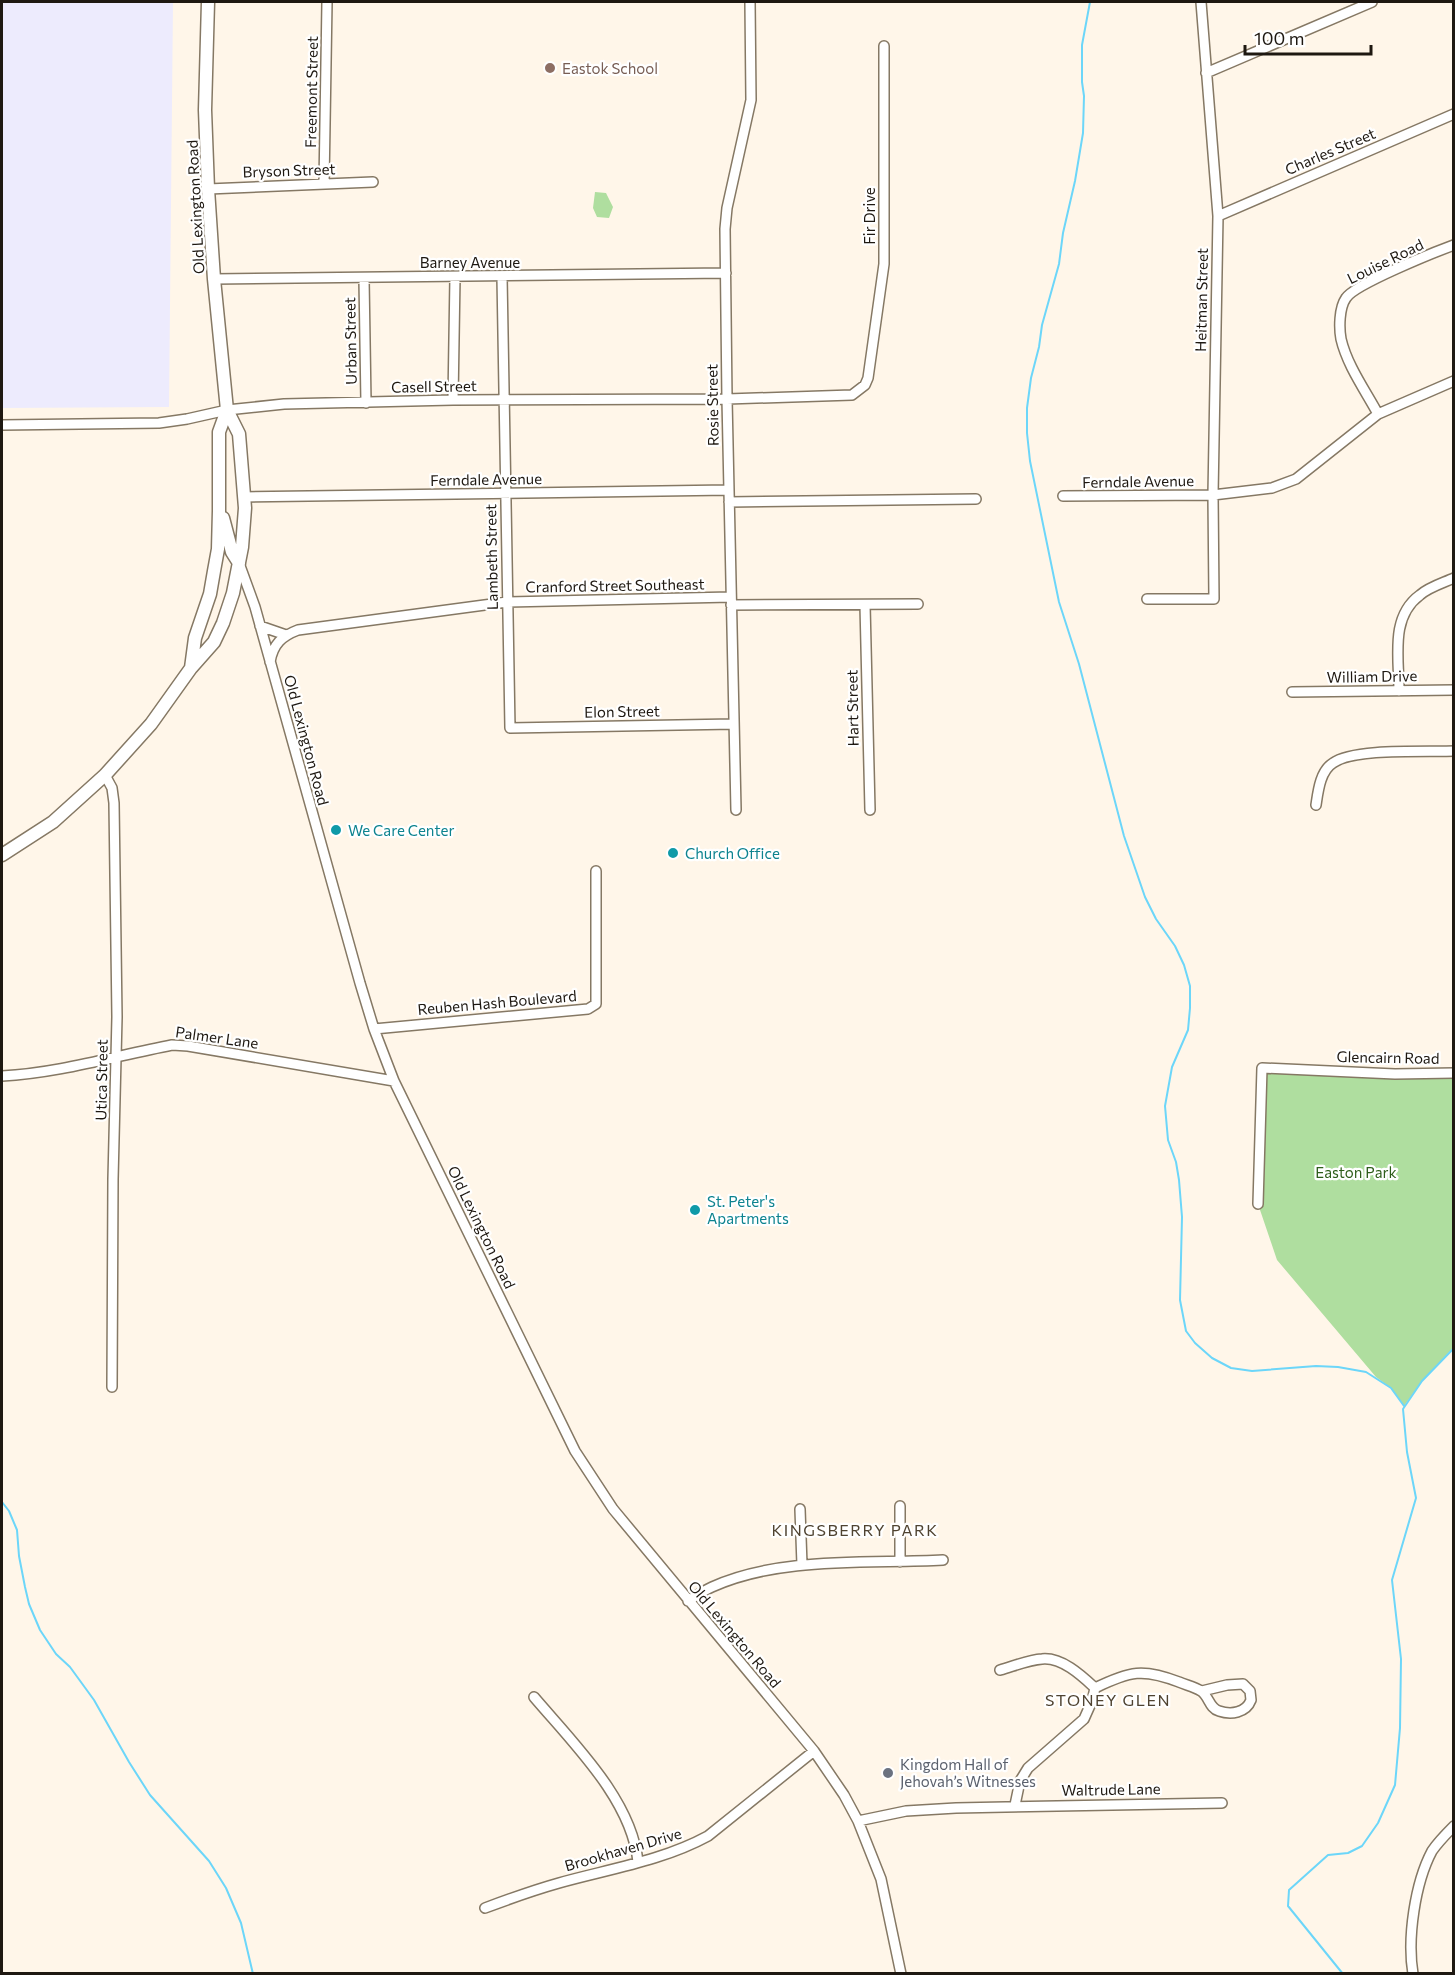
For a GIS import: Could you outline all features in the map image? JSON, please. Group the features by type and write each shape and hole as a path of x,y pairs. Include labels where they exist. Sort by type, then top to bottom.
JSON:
{"main road":[{"name":"Old Lexington Road","path":"208,2 205,110 207,189 227,410 239,434 244,497 243,537 239,563"},
{"name":"Old Lexington Road","path":"219,496 219,432 227,410"},
{"path":"2,855 53,822 105,775 151,724 191,668 214,642 233,593 239,563 232,552 225,529 219,496"},
{"path":"191,668 195,638 204,615 218,549 219,496"}],"street":[{"name":"Freemont Street","path":"324,184 327,2"},
{"name":"Rosie Street","path":"736,810 727,399 727,208 751,100 750,2"},
{"name":"Heitman Street","path":"1147,599 1214,599 1213,495 1218,216 1201,2"},
{"path":"1206,73 1372,2"},
{"name":"Fir Drive","path":"865,385 868,378 884,264 884,46"},
{"name":"Charles Street","path":"1218,216 1454,114"},
{"name":"Bryson Street","path":"207,189 373,182"},
{"name":"Louise Road","path":"1378,414 1350,361 1341,337 1340,325 1346,298 1374,279 1454,244"},
{"name":"Barney Avenue","path":"214,279 726,273"},
{"path":"453,400 455,277"},
{"name":"Lambeth Street","path":"502,277 510,728"},
{"name":"Urban Street","path":"364,279 366,403"},
{"name":"Ferndale Avenue","path":"1063,496 1213,495 1272,488 1296,478 1378,414 1454,381"},
{"name":"Casell Street","path":"2,425 159,423 227,410 284,404 453,400 727,399 852,395 865,385"},
{"name":"Ferndale Avenue","path":"244,497 729,490"},
{"path":"729,502 976,499"},
{"name":"Old Lexington Road","path":"239,563 260,626 339,915 374,1029 394,1081 575,1451 613,1509 814,1751 844,1796 858,1821 881,1879 901,1974"},
{"path":"1399,691 1398,627 1406,608 1421,594 1454,578"},
{"name":"Cranford Street Southeast","path":"260,626 286,634 298,630 507,602 731,601 918,604"},
{"name":"Hart Street","path":"865,604 870,810"},
{"path":"270,665 272,653 286,634"},
{"name":"William Drive","path":"1292,692 1454,690"},
{"name":"Elon Street","path":"510,728 734,724"},
{"path":"1316,805 1320,783 1331,763 1353,754 1454,751"},
{"name":"Utica Street","path":"105,775 112,788 114,803 117,1056 113,1179 112,1387"},
{"name":"Reuben Hash Boulevard","path":"374,1029 588,1009 596,1004 596,871"},
{"name":"Palmer Lane","path":"2,1076 63,1068 172,1045 394,1081"},
{"name":"Glencairn Road","path":"1258,1204 1262,1068 1395,1074 1454,1073"},
{"path":"900,1506 900,1562"},
{"path":"800,1509 802,1565"},
{"path":"688,1601 710,1588 737,1577 802,1565 943,1560"},
{"path":"1000,1670 1043,1658 1062,1664 1095,1688"},
{"path":"1095,1688 1140,1672 1159,1675 1202,1691 1243,1684 1250,1691 1251,1700 1243,1710 1237,1713 1221,1712 1214,1709 1202,1691"},
{"path":"1015,1805 1020,1781 1028,1768 1084,1719 1095,1688"},
{"path":"534,1697 583,1754 618,1805 635,1840 638,1862"},
{"name":"Brookhaven Drive","path":"485,1908 559,1883 689,1846 708,1836 814,1751"},
{"name":"Waltrude Lane","path":"858,1821 906,1811 1015,1805 1222,1803"},
{"path":"1413,1974 1411,1951 1417,1893 1433,1850 1454,1826"}],"shaded area":[{"path":"2,2 173,2 169,407 2,408"}],"green space":[{"path":"595,192 606,193 613,207 609,218 597,217 593,208"},
{"name":"Easton Park","path":"1262,1068 1453,1073 1453,1348 1422,1381 1404,1406 1391,1388 1376,1377 1277,1260 1258,1204"}],"waterway":[{"path":"1090,2 1082,45 1083,133 1059,264 1042,325 1031,378 1027,408 1027,433 1030,461 1059,602 1079,664 1124,836 1145,897 1156,919 1175,946 1190,986 1188,1030 1172,1067 1165,1106 1168,1140 1176,1162 1179,1180 1182,1217 1180,1300 1186,1331 1195,1343 1212,1358 1231,1368 1252,1371 1316,1366 1366,1372 1391,1388 1404,1406"},
{"path":"1343,1974 1288,1906 1289,1890 1328,1855 1348,1853 1362,1846 1378,1823 1395,1785 1400,1728 1401,1659 1392,1580 1416,1498 1407,1452 1403,1409 1422,1381 1454,1348"},
{"path":"2,1502 9,1511 17,1530 25,1587 29,1604 40,1630 56,1654 70,1667 94,1700 150,1795 209,1861 226,1888 241,1923 253,1974"}],"place":[{"name":"Eastok School","path":"550,68"},
{"name":"We Care Center","path":"336,830"},
{"name":"Church Office","path":"673,853"},
{"name":"St. Peter's Apartments","path":"695,1210"},
{"name":"Kingdom Hall of Jehovah’s Witnesses","path":"888,1773"}],"district":[{"name":"KINGSBERRY PARK","path":"855,1529"},
{"name":"STONEY GLEN","path":"1108,1699"}]}
